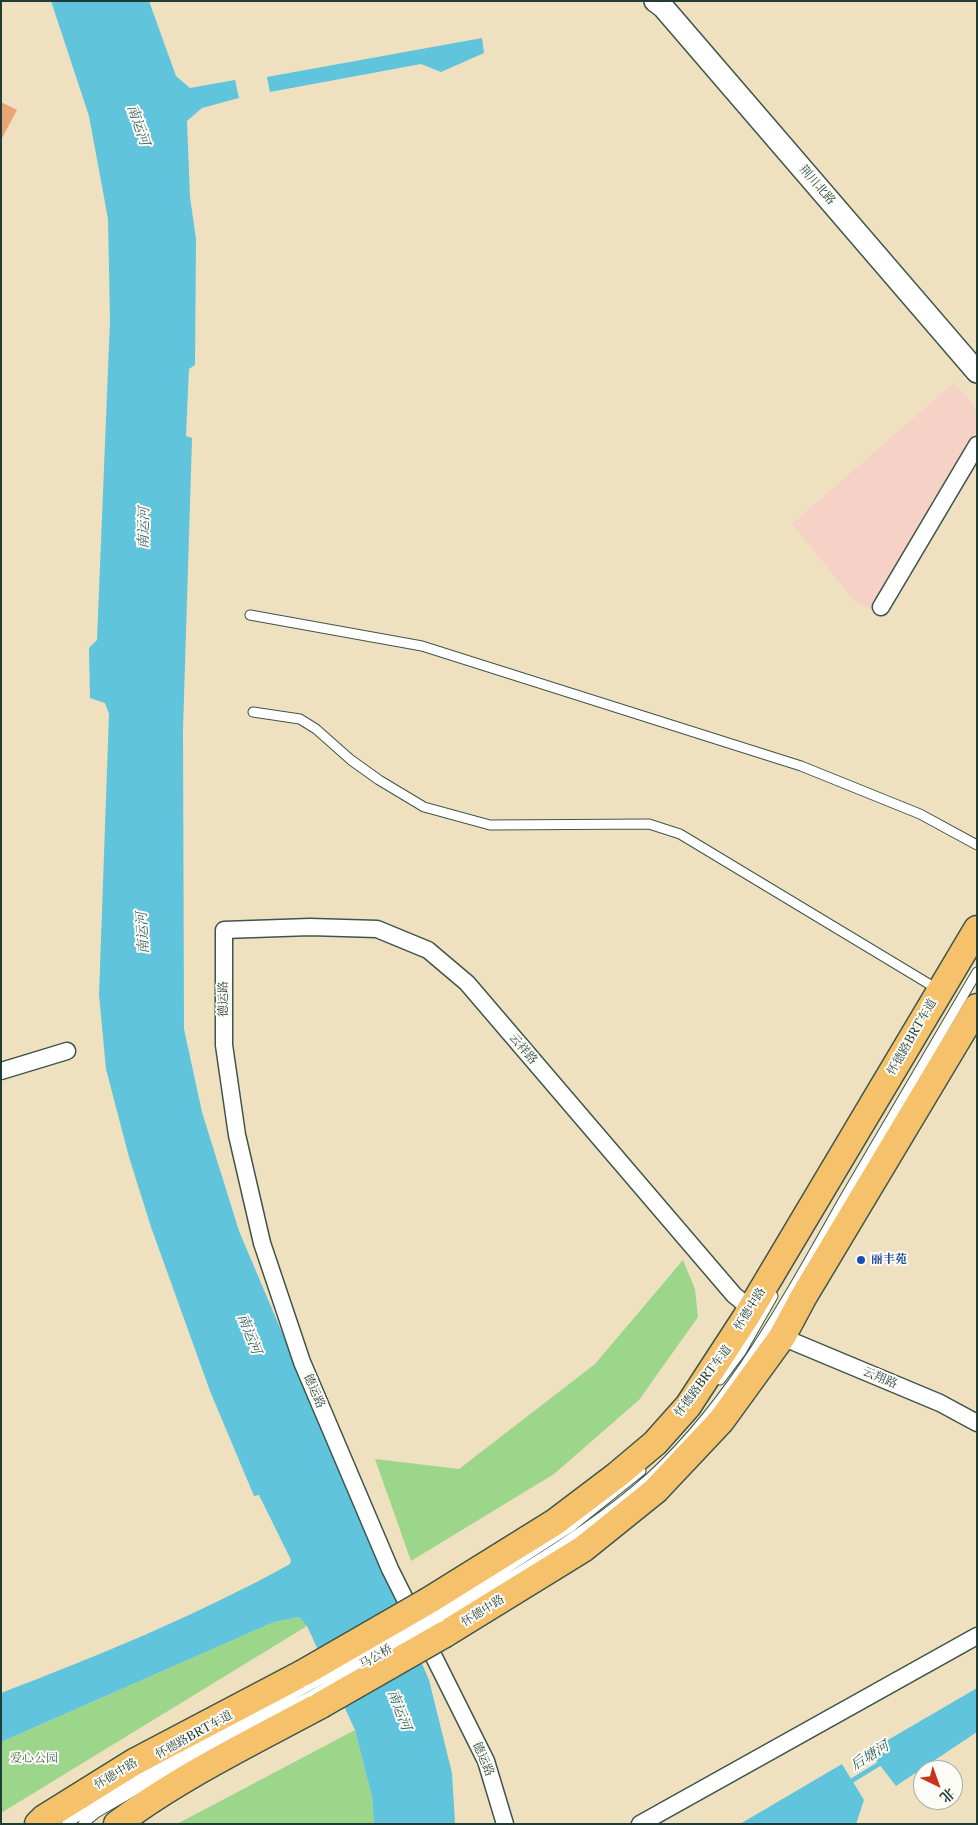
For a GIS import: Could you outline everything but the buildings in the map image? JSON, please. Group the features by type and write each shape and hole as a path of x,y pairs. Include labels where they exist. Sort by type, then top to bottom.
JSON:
{"main road":[{"name":"怀德中路","path":"437,1618 654,1443 688,1406 751,1309 977,929"},
{"name":"怀德中路","path":"437,1618 583,1549 655,1491 721,1421 782,1337 804,1296 977,1007"},
{"name":"马公桥","path":"312,1689 437,1618"},
{"name":"马公桥","path":"312,1689 437,1618"},
{"name":"怀德中路","path":"46,1822 134,1762 312,1689"},
{"path":"117,1824 140,1806 214,1763 312,1689"}],"street":[{"name":"荆川北路","path":"655,1 663,6 977,372"},
{"path":"880,607 977,445"},
{"name":"云祥路","path":"224,930 310,927 377,929 428,950 468,983 734,1295 751,1309"},
{"name":"德运路","path":"224,930 224,1045 237,1135 262,1243 306,1371 390,1570 486,1761 505,1824"},
{"path":"1,1071 67,1051"},
{"name":"云翔路","path":"782,1337 940,1403 977,1423"},
{"path":"640,1824 977,1636"}],"lane":[{"path":"250,615 422,646 801,766 920,814 977,845"},
{"path":"253,712 300,719 316,729 351,760 379,780 424,807 490,825 649,824 680,834 941,992"},
{"name":"怀德路BRT车道","path":"437,1618 576,1536 638,1488 688,1438 733,1383 794,1288 977,972"},
{"name":"怀德路BRT车道","path":"712,1390 741,1352 778,1289"},
{"name":"怀德路BRT车道","path":"689,1420 701,1405"},
{"path":"437,1618 571,1527 631,1481 670,1441"},
{"name":"怀德路BRT车道","path":"82,1824 96,1813 312,1689"}],"shaded area":[{"path":"955,382 977,410 977,430 870,609 856,603 792,524"}],"green space":[{"path":"683,1260 695,1289 698,1317 639,1400 554,1474 411,1561 375,1459 459,1469 595,1364"},
{"name":"爱心公园","path":"299,1617 307,1626 1,1813 1,1742 274,1622"},
{"path":"355,1730 372,1797 374,1824 177,1824"}],"water":[{"name":"南运河","path":"51,1 149,1 176,76 190,88 235,80 239,98 202,108 187,121 190,197 196,239 195,365 189,369 186,436 192,438 183,730 184,1029 202,1112 239,1231 429,1680 452,1773 455,1824 374,1824 372,1797 355,1730 307,1626 299,1617 274,1622 1,1742 1,1693 112,1649 184,1617 255,1583 290,1564 291,1560 259,1495 254,1496 210,1391 151,1227 129,1157 106,1069 99,995 109,714 105,703 90,698 89,648 97,640 110,320 108,219 89,116"},
{"path":"482,38 484,53 441,72 421,64 270,92 267,77"},
{"path":"977,1688 977,1732 935,1760 913,1760 913,1775 896,1786 869,1751"},
{"path":"842,1764 864,1800 856,1824 740,1824"}],"waterway":[{"name":"后塘河","path":"848,1783 884,1761"}],"place":[{"name":"丽丰苑","path":"861,1260"}]}
